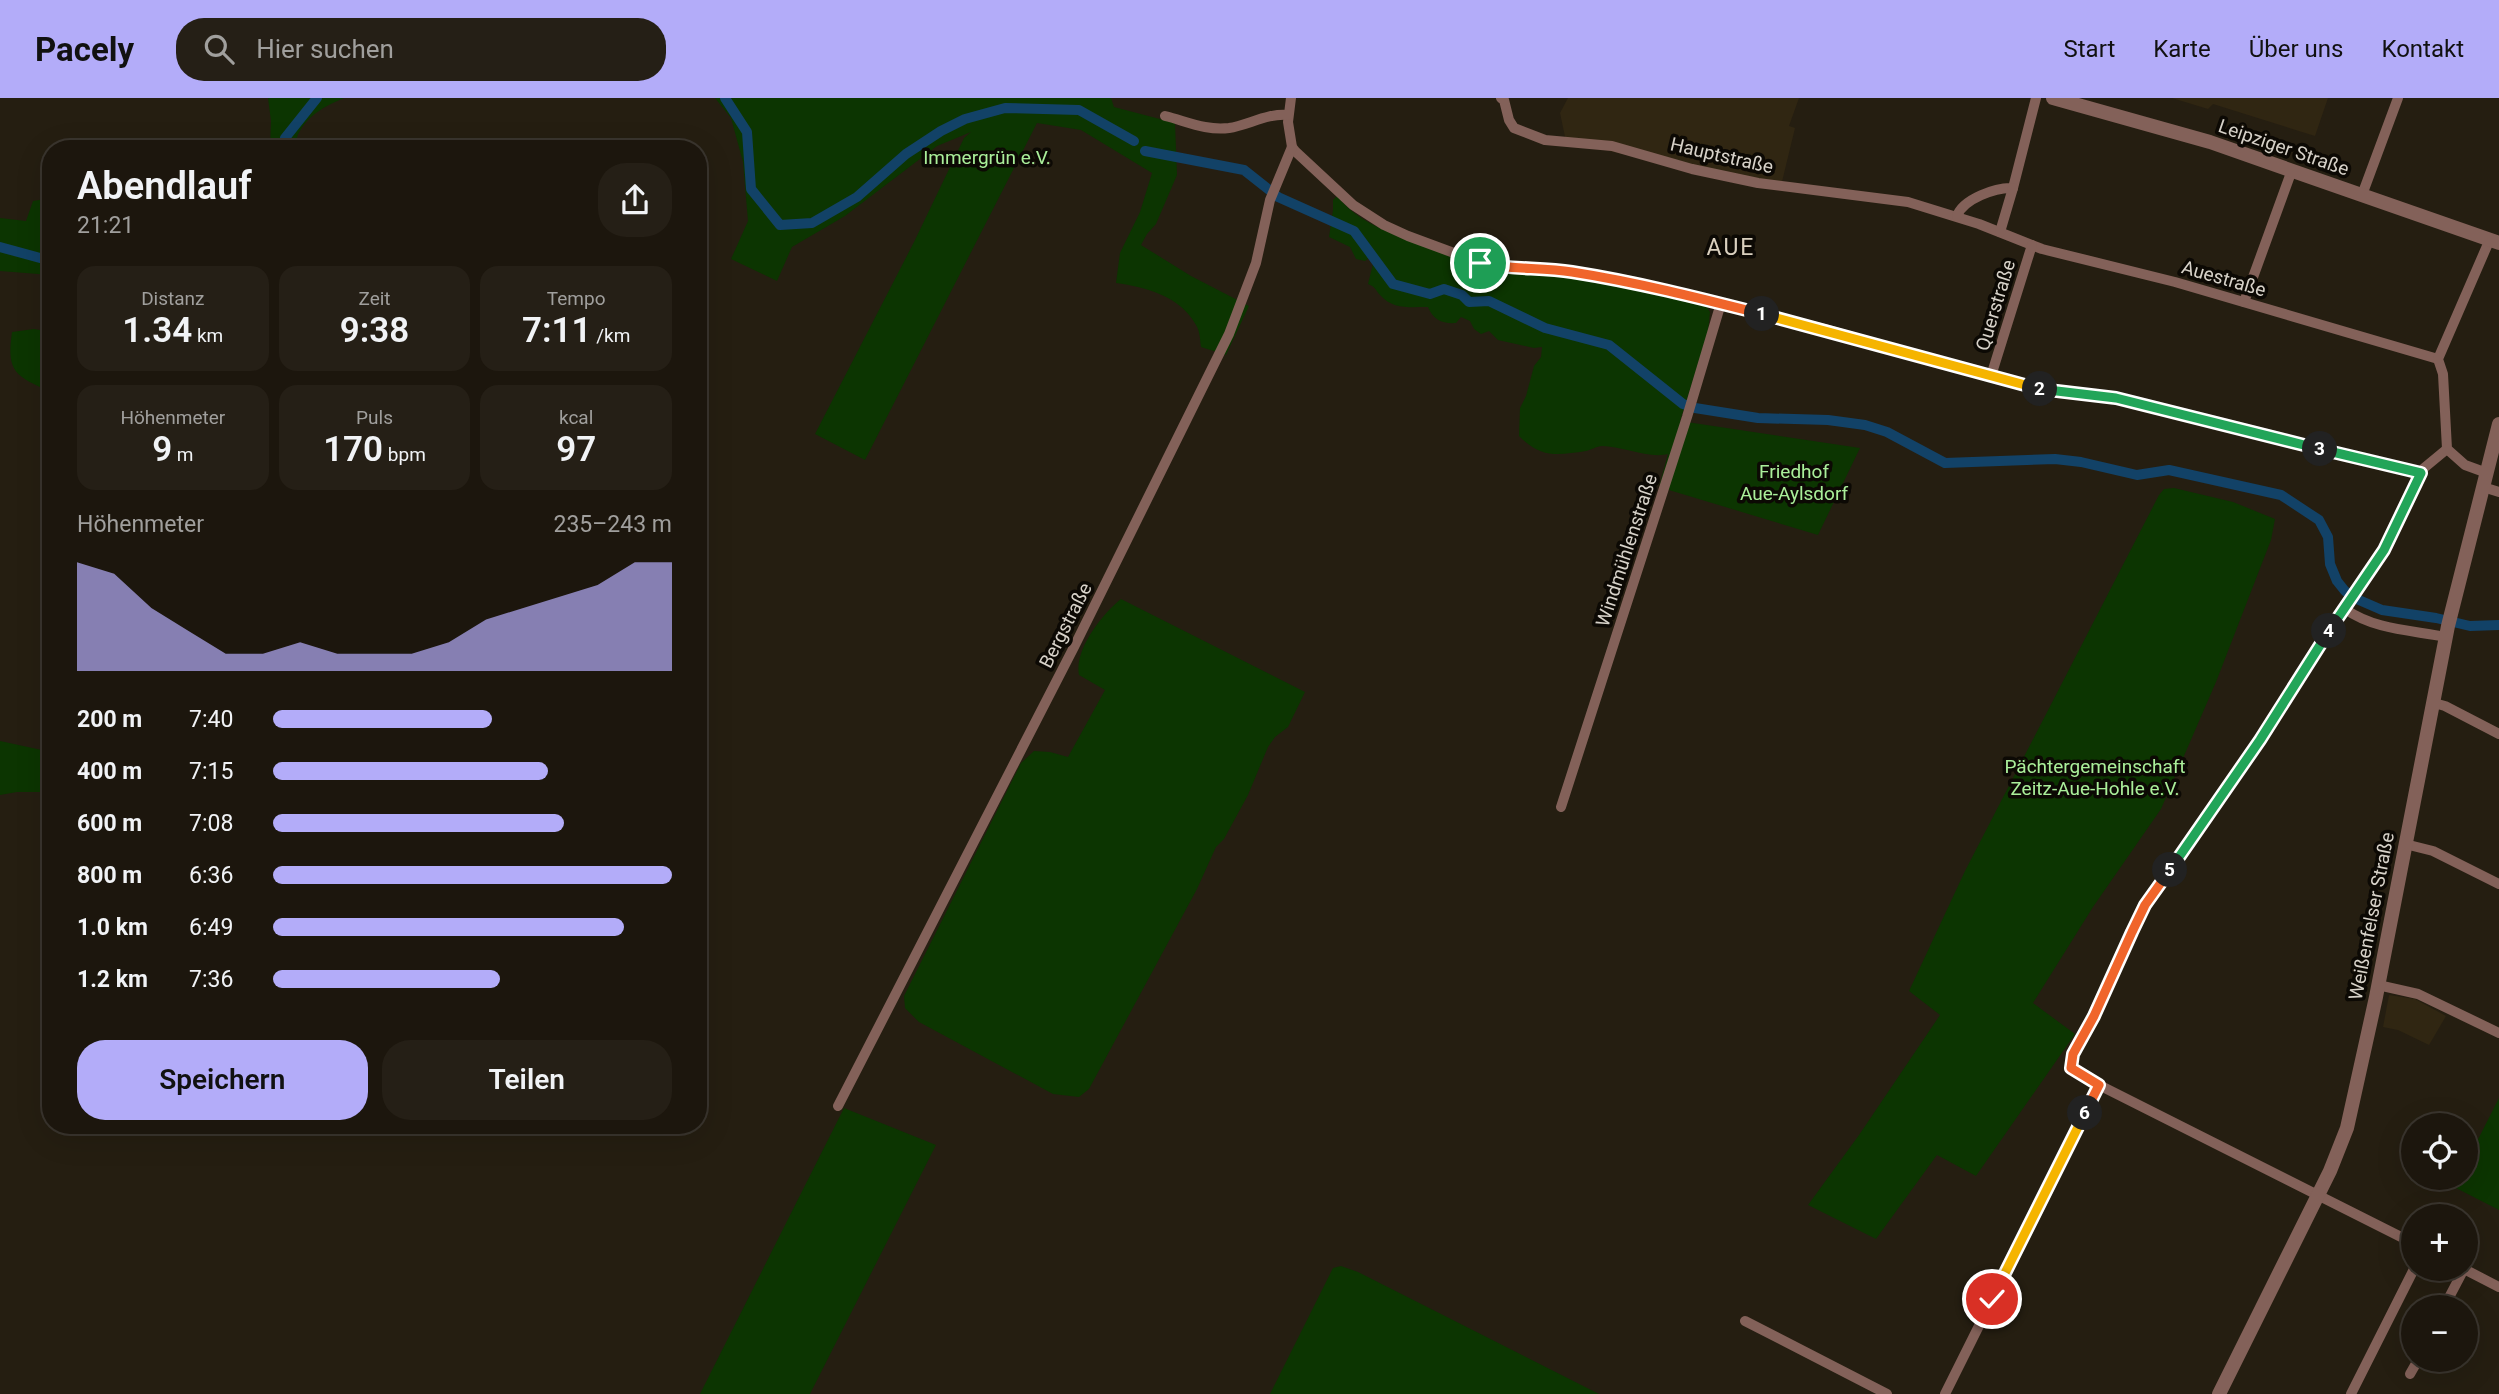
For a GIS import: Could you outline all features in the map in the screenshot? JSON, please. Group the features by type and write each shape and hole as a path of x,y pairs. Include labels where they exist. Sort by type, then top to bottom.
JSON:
{"street":[{"path":"1291,98 1288,115 1293,147 1343,197 1373,219 1408,236 1471,260 1511,269 1576,273 1642,285 1843,334 2046,390 2116,398 2421,473"},
{"path":"2000,232 2036,98"},
{"name":"Leipziger Straße","path":"2053,98 2177,132 2494,241"},
{"path":"2362,195 2398,98"},
{"name":"Hauptstraße","path":"1503,99 1512,124 1524,133 1555,143 1591,143 1619,147 1719,176 1776,186 1901,200 2000,232"},
{"path":"1165,116 1201,127 1220,128 1288,115"},
{"name":"Bergstraße","path":"838,1107 1074,647 1229,334 1260,248 1270,200 1293,147"},
{"path":"2244,302 2292,170"},
{"path":"1957,216 1959,210 1968,202 2002,188 2013,188"},
{"name":"Auestraße","path":"2000,232 2032,245 2244,302 2438,359"},
{"path":"2494,241 2438,359 2443,374 2447,450 2499,492"},
{"name":"Querstraße","path":"1991,376 2032,245"},
{"name":"Windmühlenstraße","path":"1562,807 1721,303"},
{"name":"Weißenfelser Straße","path":"2219,1394 2335,1160 2347,1128 2378,985 2448,626 2499,424"},
{"path":"2401,1237 2099,1085 2074,1071 2070,1063 2145,905 2234,778 2388,543 2421,473 2428,463 2447,450"},
{"path":"2350,602 2364,621 2448,626"},
{"path":"2434,703 2499,734"},
{"path":"2405,844 2433,851 2499,884"},
{"path":"2378,985 2418,994 2499,1033"},
{"path":"1945,1394 2099,1085"},
{"path":"2478,1276 2499,1287"},
{"path":"2351,1394 2408,1281"},
{"path":"1745,1321 1886,1394"}],"shaded area":[{"path":"1568,98 1799,98 1789,126 1795,128 1780,190 1596,148 1567,146 1560,113"},
{"path":"2172,98 2328,98 2315,136 2213,104 2208,109"},
{"path":"2389,995 2415,999 2446,1016 2429,1045 2398,1030 2383,1027"}],"green space":[{"path":"268,98 344,98 327,106 305,123 296,140 270,140"},
{"name":"Immergrün e.V.","path":"715,98 1111,98 1114,107 1175,123 1177,175 1156,224 1141,245 1191,276 1249,306 1226,355 1201,347 1196,325 1172,300 1150,290 1116,283 1120,253 1140,212 1152,173 1081,130 1037,123 865,460 815,434 914,242 964,138 971,132 937,146 845,216 792,247 777,281 731,259 748,221 743,162 731,118"},
{"name":"Friedhof Aue-Aylsdorf","path":"1337,196 1352,211 1387,232 1447,253 1484,271 1561,275 1633,286 1706,305 1710,312 1708,332 1680,421 1860,448 1818,535 1659,487 1668,454 1652,455 1602,446 1567,454 1551,454 1535,449 1519,436 1520,408 1534,366 1541,357 1542,347 1534,348 1498,340 1489,331 1481,334 1474,329 1470,321 1461,317 1456,323 1447,323 1436,318 1428,307 1402,307 1385,300 1368,284 1374,260 1356,259 1350,247 1329,237 1333,200"},
{"path":"42,200 42,274 0,271 0,218 26,221 33,201"},
{"path":"42,330 42,388 22,377 12,365 12,332"},
{"name":"Pächtergemeinschaft Zeitz-Aue-Hohle e.V.","path":"2174,488 2233,502 2275,519 2271,540 2216,682 2161,809 2093,907 2033,1003 2075,1034 1976,1176 1937,1155 1876,1239 1808,1205 1940,1015 1909,991 1965,871 2159,495 2164,489"},
{"path":"1121,599 1305,692 1288,727 1275,737 1268,747 1248,795 1224,839 1216,847 1197,889 1089,1089 1079,1097 1053,1094 919,1022 905,1008 904,996 1021,763 1034,751 1068,757 1105,690 1079,675 1079,665 1091,633"},
{"path":"0,741 42,750 42,792 0,795"},
{"path":"2499,1098 2499,1210 2460,1190 2478,1190 2478,1139"},
{"path":"844,1108 936,1145 810,1394 700,1394"},
{"path":"1341,1266 1358,1272 1599,1394 1270,1394 1333,1268"}],"waterway":[{"path":"285,140 317,98"},
{"path":"725,98 747,132 751,189 780,225 812,223 857,197 906,154 941,131 965,119 1005,108 1079,110 1134,141"},
{"path":"1145,151 1244,170 1278,197 1354,231 1393,284 1430,294 1444,289 1462,295 1469,302 1489,301 1545,328 1609,345 1683,404 1758,418 1828,420 1865,425 1887,432 1945,463 2055,459 2137,475 2169,470 2281,495 2319,520 2328,537 2330,564 2337,581 2345,591 2359,600 2382,610 2470,626 2499,625"},
{"path":"0,247 42,259"}],"district":[{"name":"AUE","path":"1731,247"}],"route":[{"path":"1480,263 1511,269 1561,271 1705,299 1825,329 2023,386 2116,398 2421,473 2384,550 2356,594 2228,788 2145,905 2070,1063 2074,1071 2099,1085 1992,1299"}]}
